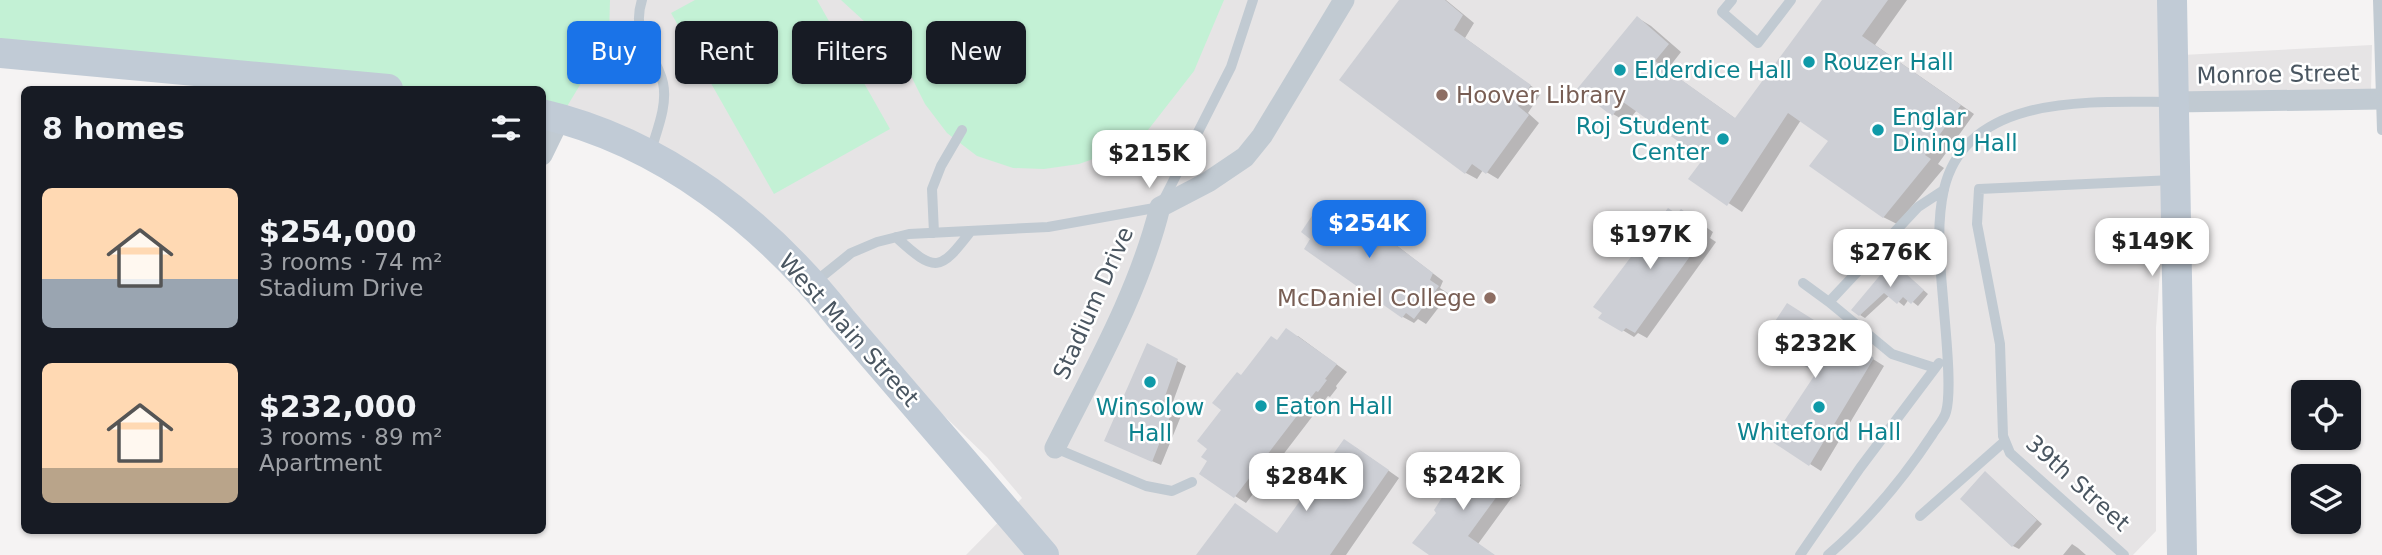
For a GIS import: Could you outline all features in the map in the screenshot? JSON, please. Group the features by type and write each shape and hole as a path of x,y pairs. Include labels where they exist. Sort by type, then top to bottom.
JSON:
{"street":[{"name":"Stadium Drive","path":"1055,448 1150,248 1160,207 1208,182 1245,157 1262,136 1344,0"},
{"path":"2172,0 2182,555"},
{"path":"0,53 356,86"},
{"name":"Monroe Street","path":"2174,102 2382,99"},
{"name":"West Main Street","path":"551,116 593,128 650,154 721,201 813,283 1044,555"},
{"path":"546,138 551,116"}],"lane":[{"path":"642,0 638,10 638,24 663,82 664,101 650,154"},
{"path":"813,283 851,253 896,237 1048,227 1160,207 1231,67 1253,0"},
{"path":"1732,0 1722,12 1758,43 1791,0"},
{"path":"2378,0 2382,130"},
{"path":"1828,555 1850,536 1912,465 1946,413 1947,352 1939,228 1944,190 1953,163 1969,143 1991,126 2014,114 2088,104 2174,102"},
{"path":"934,233 933,189 941,166 962,130"},
{"path":"1920,516 2005,441 2000,344 1977,224 1979,189 2175,180"},
{"path":"1829,302 1918,207 1944,190"},
{"path":"896,237 915,255 933,264 948,260 971,231"},
{"path":"1803,283 1892,354 1936,368"},
{"path":"1800,555 1860,468 1947,352"},
{"name":"39th Street","path":"2005,441 2010,453 2124,555"},
{"path":"1055,448 1146,486 1172,491 1192,482"}],"shaded area":[{"name":"McDaniel College","path":"0,0 2161,0 2163,56 2372,45 2371,92 2163,99 2167,170 2156,328 2156,531 2133,555 966,555 1022,498 987,457 721,201 560,118 546,95 546,86 524,86"}],"green space":[{"path":"0,0 610,0 609,21 567,21 567,84 581,84 560,118 546,115 546,86 358,86 0,49"},
{"path":"695,0 817,0 829,21 792,21 792,84 865,84 890,129 774,194 711,84 778,84 778,21 676,21 671,13"},
{"path":"841,0 1224,0 1194,71 1148,130 1113,152 1079,164 1044,169 1013,168 977,156 947,133 925,104 912,78 912,21 864,21"}],"building":[{"name":"Hoover Library","path":"1399,0 1445,0 1463,15 1454,30 1531,85 1518,106 1529,115 1486,174 1472,164 1465,174 1339,80"},
{"path":"1822,0 1888,0 1862,36 1961,105 1925,155 1931,159 1883,218 1809,166 1828,141 1788,113 1727,206 1688,179 1703,159 1623,102 1612,116 1577,89 1637,16 1669,44 1655,61 1735,118"},
{"path":"1322,201 1334,209 1339,202 1433,273 1430,280 1439,286 1414,319 1406,313 1402,318 1304,249 1310,239 1301,232"},
{"path":"1668,208 1677,214 1681,209 1703,225 1700,230 1706,234 1635,333 1626,328 1622,332 1598,318 1602,313 1593,307"},
{"path":"1892,261 1924,290 1911,304 1903,297 1897,304 1884,293 1859,316 1851,310"},
{"name":"Whiteford Hall","path":"1787,303 1874,358 1809,466 1771,441 1816,373 1762,341"},
{"name":"Eaton Hall","path":"1286,328 1337,364 1234,498 1199,474 1207,461 1201,457 1207,449 1197,441 1221,410 1212,403 1237,372 1241,375 1271,336 1277,340"},
{"name":"Winsolow Hall","path":"1147,343 1178,359 1162,405 1173,409 1152,462 1104,441"},
{"path":"1344,439 1389,470 1330,555 1196,555 1235,503 1277,533"},
{"path":"1479,454 1511,477 1468,536 1495,555 1429,555 1412,543 1436,513 1434,510 1452,482 1457,485"},
{"path":"1985,471 2037,520 2012,547 1960,499"}],"place":[{"name":"Rouzer Hall","path":"1809,62"},
{"name":"Elderdice Hall","path":"1620,70"},
{"name":"Hoover Library","path":"1442,95"},
{"name":"Englar Dining Hall","path":"1878,130"},
{"name":"Roj Student Center","path":"1723,139"},
{"name":"McDaniel College","path":"1490,298"},
{"name":"Winsolow Hall","path":"1150,382"},
{"name":"Eaton Hall","path":"1261,406"},
{"name":"Whiteford Hall","path":"1819,407"}]}
